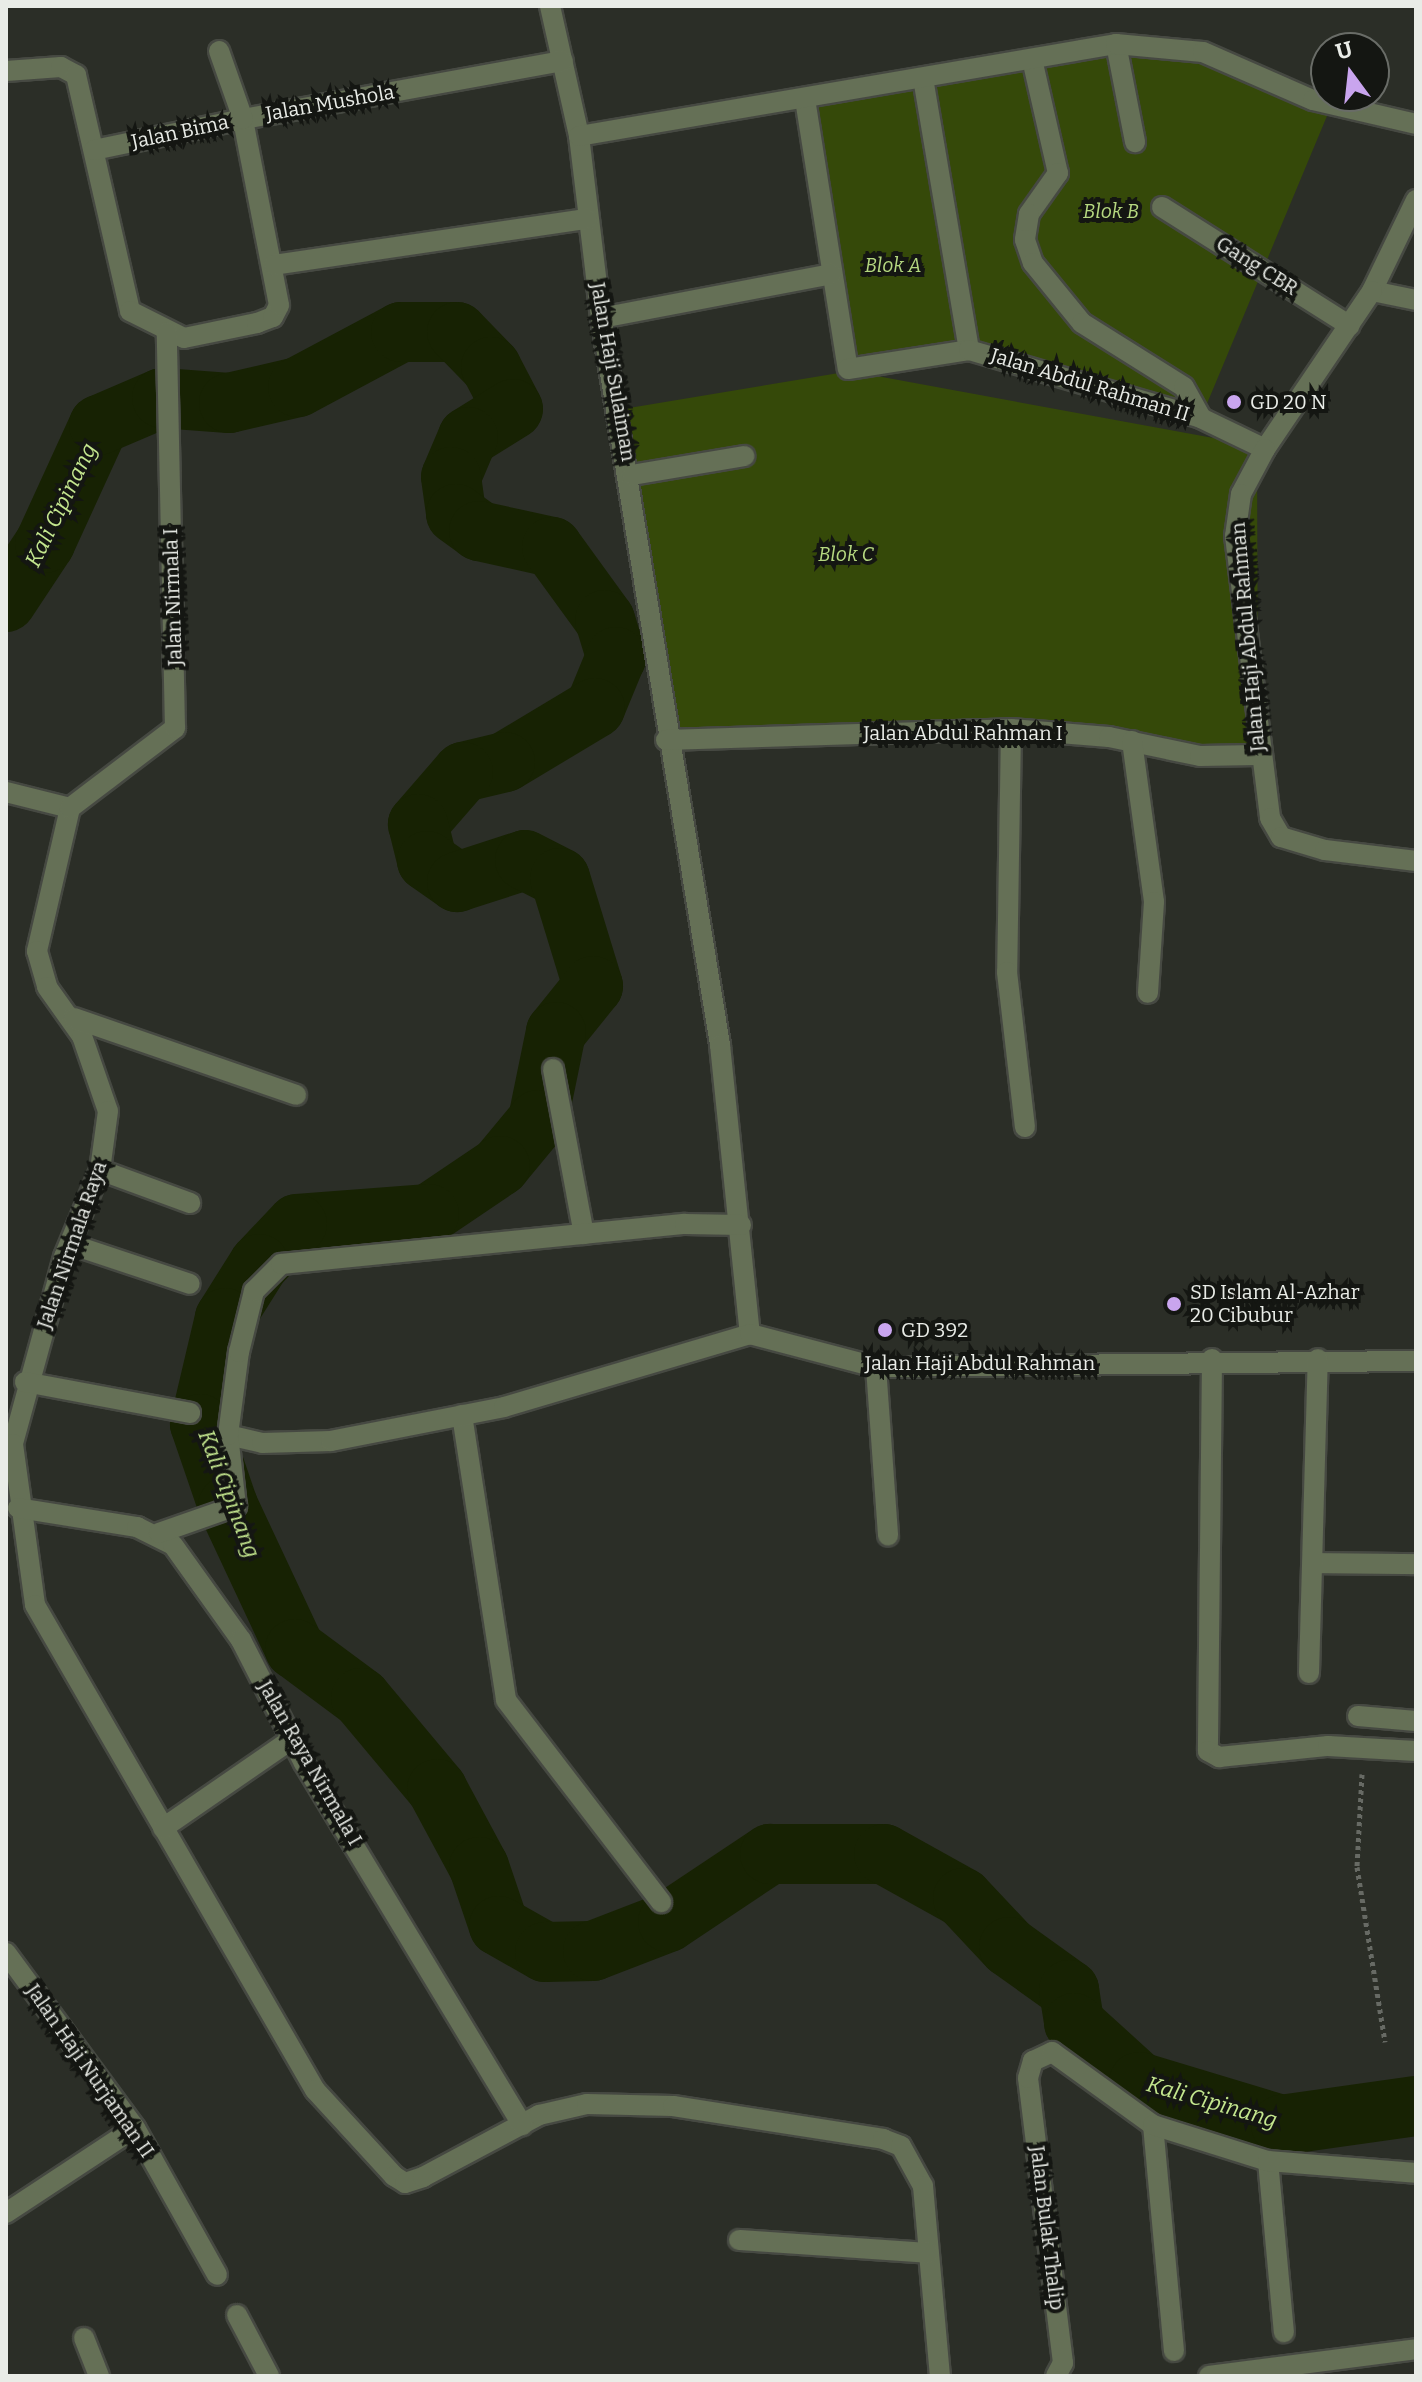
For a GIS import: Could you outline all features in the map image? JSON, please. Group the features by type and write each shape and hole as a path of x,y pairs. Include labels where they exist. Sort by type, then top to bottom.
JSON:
{"street":[{"name":"Jalan Haji Sulaiman","path":"550,6 579,136 601,318 632,475 666,740 720,1045 750,1334"},
{"path":"1116,44 1135,142"},
{"path":"579,136 1116,44 1203,52 1313,100 1416,124"},
{"name":"Jalan Bima","path":"94,150 243,119 219,51"},
{"path":"1032,59 1058,173 1029,214 1025,240 1033,263 1082,323 1184,387 1201,418"},
{"name":"Jalan Mushola","path":"167,332 184,338 273,317 274,265 243,119 563,61"},
{"path":"6,71 70,69 83,88 130,311 167,332"},
{"path":"923,78 969,350"},
{"name":"Jalan Abdul Rahman II","path":"805,99 832,274 852,371 969,350 1201,418 1265,449"},
{"name":"Jalan Haji Abdul Rahman","path":"1416,200 1372,291 1265,449 1241,494 1235,536 1258,755 1270,818 1281,837 1416,861"},
{"name":"Gang CBR","path":"1162,207 1350,326"},
{"path":"274,265 587,219"},
{"path":"601,318 832,274"},
{"path":"1372,291 1416,300"},
{"name":"Jalan Nirmala I","path":"70,808 175,728 174,427 167,332"},
{"path":"632,475 744,456"},
{"path":"1011,729 1007,972 1025,1127"},
{"name":"Jalan Abdul Rahman I","path":"666,740 1011,729 1132,741 1200,756 1258,755"},
{"path":"1132,741 1154,902 1148,993"},
{"path":"6,792 70,808"},
{"name":"Jalan Nirmala Raya","path":"70,808 37,951 47,987 74,1018 108,1111 100,1170 70,1244 25,1382 13,1444 18,1508 35,1605 315,2090 399,2180 423,2177 522,2125"},
{"path":"74,1018 296,1095"},
{"path":"553,1069 584,1234"},
{"path":"100,1170 190,1203"},
{"path":"18,1508 159,1533 209,1520 236,1506 228,1435 254,1291 281,1264 584,1234 741,1225"},
{"path":"70,1244 190,1284"},
{"path":"228,1435 298,1444 462,1415 750,1334"},
{"name":"Jalan Haji Abdul Rahman","path":"750,1334 876,1367 1212,1359 1416,1361"},
{"path":"1212,1359 1205,1744 1219,1757 1366,1745 1416,1751"},
{"path":"1309,1673 1317,1563 1318,1359"},
{"path":"876,1367 888,1536"},
{"path":"25,1382 190,1413"},
{"path":"462,1415 506,1700 661,1902"},
{"name":"Jalan Raya Nirmala I","path":"159,1533 241,1640 292,1739 522,2125"},
{"path":"1317,1563 1416,1564"},
{"path":"1358,1716 1416,1721"},
{"path":"163,1828 292,1739"},
{"name":"Jalan Haji Nurjaman II","path":"6,1953 135,2128 217,2275"},
{"name":"Jalan Bulak Thalip","path":"1056,2376 1063,2363 1028,2078 1033,2061 1052,2052 1153,2125"},
{"path":"522,2125 587,2104 673,2106 883,2139 901,2146 916,2167 929,2253 940,2376"},
{"path":"1174,2351 1153,2125 1268,2161 1416,2173"},
{"path":"6,2213 135,2128"},
{"path":"1268,2161 1284,2332"},
{"path":"739,2240 929,2253"},
{"path":"237,2315 269,2376"},
{"path":"84,2338 99,2376"},
{"path":"1209,2376 1416,2349"}],"path":[{"path":"1366,1745 1357,1867 1385,2042"}],"green space":[{"path":"1116,44 1220,57 1310,95 1310,112 1329,112 1201,418 970,350 855,372 1257,446 1258,755 1011,729 666,740 617,410 851,371 805,99"}],"waterway":[{"name":"Kali Cipinang","path":"6,602 45,543 99,425 162,398 229,403 298,387 401,332 457,332 491,367 513,409 468,437 451,477 456,514 479,531 552,547 605,620 616,657 595,708 505,762 463,772 418,824 427,861 457,882 525,860 560,878 593,986 556,1032 538,1120 500,1166 429,1214 297,1224 259,1264 225,1318 200,1424 228,1506 295,1649 361,1698 437,1789 479,1867 499,1926 545,1952 593,1951 668,1922 770,1854 884,1854 963,1898 1009,1947 1069,1990 1074,2023 1139,2082 1281,2125 1416,2106"}],"place":[{"name":"GD 20 N","path":"1234,402"},
{"name":"SD Islam Al-Azhar 20 Cibubur","path":"1174,1304"},
{"name":"GD 392","path":"885,1330"}],"park label":[{"name":"Blok B","path":"1111,211"},
{"name":"Blok A","path":"893,265"},
{"name":"Blok C","path":"846,554"}]}
